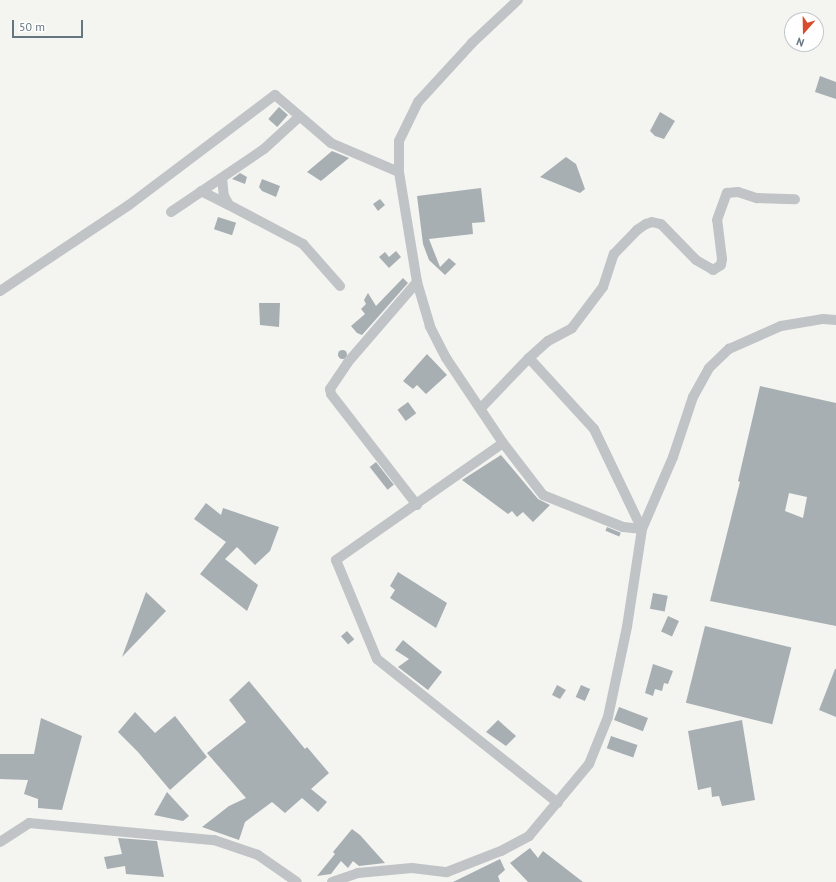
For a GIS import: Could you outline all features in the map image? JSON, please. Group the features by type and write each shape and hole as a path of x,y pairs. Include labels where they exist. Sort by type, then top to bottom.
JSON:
{"street":[{"path":"518,0 472,42 418,102 399,141 399,172 417,282 437,342 503,442 543,495 623,527 642,529"},
{"path":"0,291 129,205 275,95 331,143 399,172"},
{"path":"171,212 264,149 300,117"},
{"path":"222,178 224,196 229,205"},
{"path":"201,191 303,244 340,286"},
{"path":"481,408 529,358 548,342 572,328 603,287 614,254 642,227 652,222 661,224 696,260 713,270 721,265 722,259 717,220 727,193 738,192 757,198 777,200 795,199"},
{"path":"417,282 348,362 330,389 331,394 417,505"},
{"path":"332,882 358,873 412,868 447,872 473,863 529,836 558,803 588,764 608,717 627,627 642,529 673,457 693,396 708,368 729,349 781,326 823,320 836,320"},
{"path":"529,358 594,429 642,529"},
{"path":"503,442 417,505 336,560 377,659 558,803"},
{"path":"0,842 29,823 214,840 258,855 297,882"}],"building":[{"path":"820,76 836,82 836,99 815,92"},
{"path":"279,107 288,115 277,127 268,119"},
{"path":"660,112 675,121 664,139 655,136 650,131"},
{"path":"332,151 349,158 321,181 307,172"},
{"path":"566,157 576,164 585,189 580,193 540,177"},
{"path":"240,173 247,177 245,184 232,179"},
{"path":"262,179 280,186 276,197 262,191 259,187"},
{"path":"481,188 485,222 472,223 473,234 429,239 440,267 449,258 456,264 445,275 429,260 423,244 417,196"},
{"path":"380,199 385,205 378,211 373,204"},
{"path":"218,217 236,223 232,235 214,229"},
{"path":"396,251 401,257 389,268 379,257 385,252 389,257"},
{"path":"403,278 408,283 362,335 357,333 351,326 365,314 361,309 366,304 364,300 368,293 376,306"},
{"path":"259,303 280,303 279,327 260,325"},
{"path":"340,350 344,350 346,354 344,358 340,358 338,356 338,352"},
{"path":"427,354 447,375 426,394 417,385 413,389 403,381"},
{"path":"760,386 836,403 836,626 710,601 740,482 738,481","holes":["789,493 807,497 803,518 785,511"]},
{"path":"408,402 416,413 406,421 397,410"},
{"path":"501,455 538,499 550,505 533,522 523,512 517,517 512,511 508,514 462,480"},
{"path":"376,462 394,485 388,490 370,467"},
{"path":"206,503 221,515 223,508 279,527 270,551 255,565 237,547 225,559 258,585 247,611 200,574 226,542 194,519"},
{"path":"607,527 621,533 619,537 605,531"},
{"path":"398,572 447,603 436,628 390,598 395,590 390,586"},
{"path":"146,592 166,611 122,657"},
{"path":"653,593 668,596 665,612 650,609"},
{"path":"668,616 679,621 672,636 661,632"},
{"path":"705,626 791,648 772,724 686,703"},
{"path":"347,631 354,639 348,645 341,636"},
{"path":"403,640 442,672 428,690 398,667 409,659 395,650"},
{"path":"653,664 673,671 668,684 664,683 662,691 655,689 653,696 645,693"},
{"path":"836,669 836,717 819,710"},
{"path":"249,681 305,749 307,747 329,773 311,789 327,802 318,812 302,798 285,813 272,802 245,822 239,840 202,827 229,806 246,798 207,753 246,722 229,700"},
{"path":"557,685 566,690 560,699 552,695"},
{"path":"581,685 590,689 585,701 576,697"},
{"path":"619,707 648,718 643,731 614,720"},
{"path":"135,712 155,733 175,716 207,757 170,790 138,752 118,732"},
{"path":"41,718 82,736 62,810 38,808 38,799 24,794 28,780 0,779 0,754 34,754"},
{"path":"498,720 516,736 506,746 486,732"},
{"path":"742,720 755,800 722,806 719,796 712,797 711,787 698,790 688,731"},
{"path":"611,736 637,745 633,757 607,748"},
{"path":"167,792 189,816 183,821 154,815"},
{"path":"352,829 360,835 385,863 359,866 353,861 348,868 341,861 331,874 317,876 335,854 333,852"},
{"path":"118,838 157,841 164,877 126,874 125,866 107,869 104,857 122,854"},
{"path":"530,848 538,858 543,851 583,882 528,882 510,863"},
{"path":"500,859 505,870 498,876 500,882 453,882"}]}
